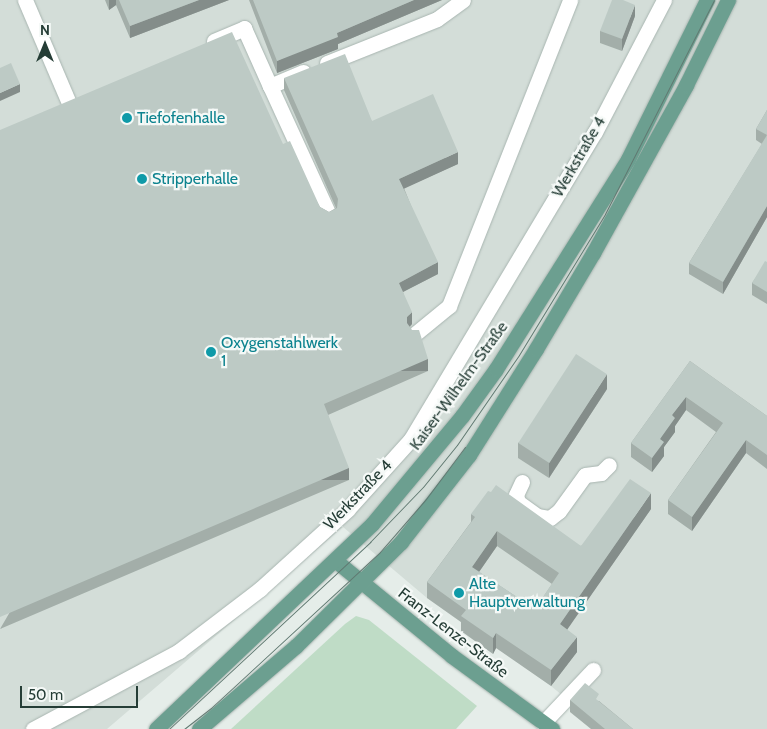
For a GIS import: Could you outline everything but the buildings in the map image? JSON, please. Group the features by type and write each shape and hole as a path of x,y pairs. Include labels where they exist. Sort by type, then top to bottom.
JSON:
{"main road":[{"name":"Kaiser-Wilhelm-Straße","path":"156,729 336,561 372,524 431,456 496,369 628,159 707,0"},
{"path":"199,729 296,646 362,582 401,542 463,462 536,348 598,245 686,85 728,0"},
{"name":"Franz-Lenze-Straße","path":"336,561 473,672 548,726"}],"lane":[{"path":"25,0 69,103"},
{"path":"270,86 437,19 463,0"},
{"path":"416,333 449,306 570,0"},
{"name":"Werkstraße 4","path":"33,729 179,651 260,589 347,510 411,438 595,132 664,0"},
{"path":"200,47 244,28 329,216"},
{"path":"52,110 86,96"},
{"path":"522,482 516,495 518,502 538,516 550,518 559,511 586,475 601,473 609,464"},
{"path":"548,726 593,670"}],"shaded area":[{"path":"0,0 767,0 767,729 603,729 551,686 427,598 343,527 107,729 0,729"}],"green space":[{"path":"356,616 369,620 477,706 456,729 231,729 345,624"}],"tram line":[{"path":"169,729 370,542 423,487 457,445 519,355 605,214 714,0"},
{"path":"184,729 211,708 380,552 426,499 465,447"}],"place":[{"name":"Tiefofenhalle","path":"127,118"},
{"name":"Stripperhalle","path":"142,179"},
{"name":"Oxygenstahlwerk 1","path":"211,352"},
{"name":"Alte Hauptverwaltung","path":"459,593"}]}
